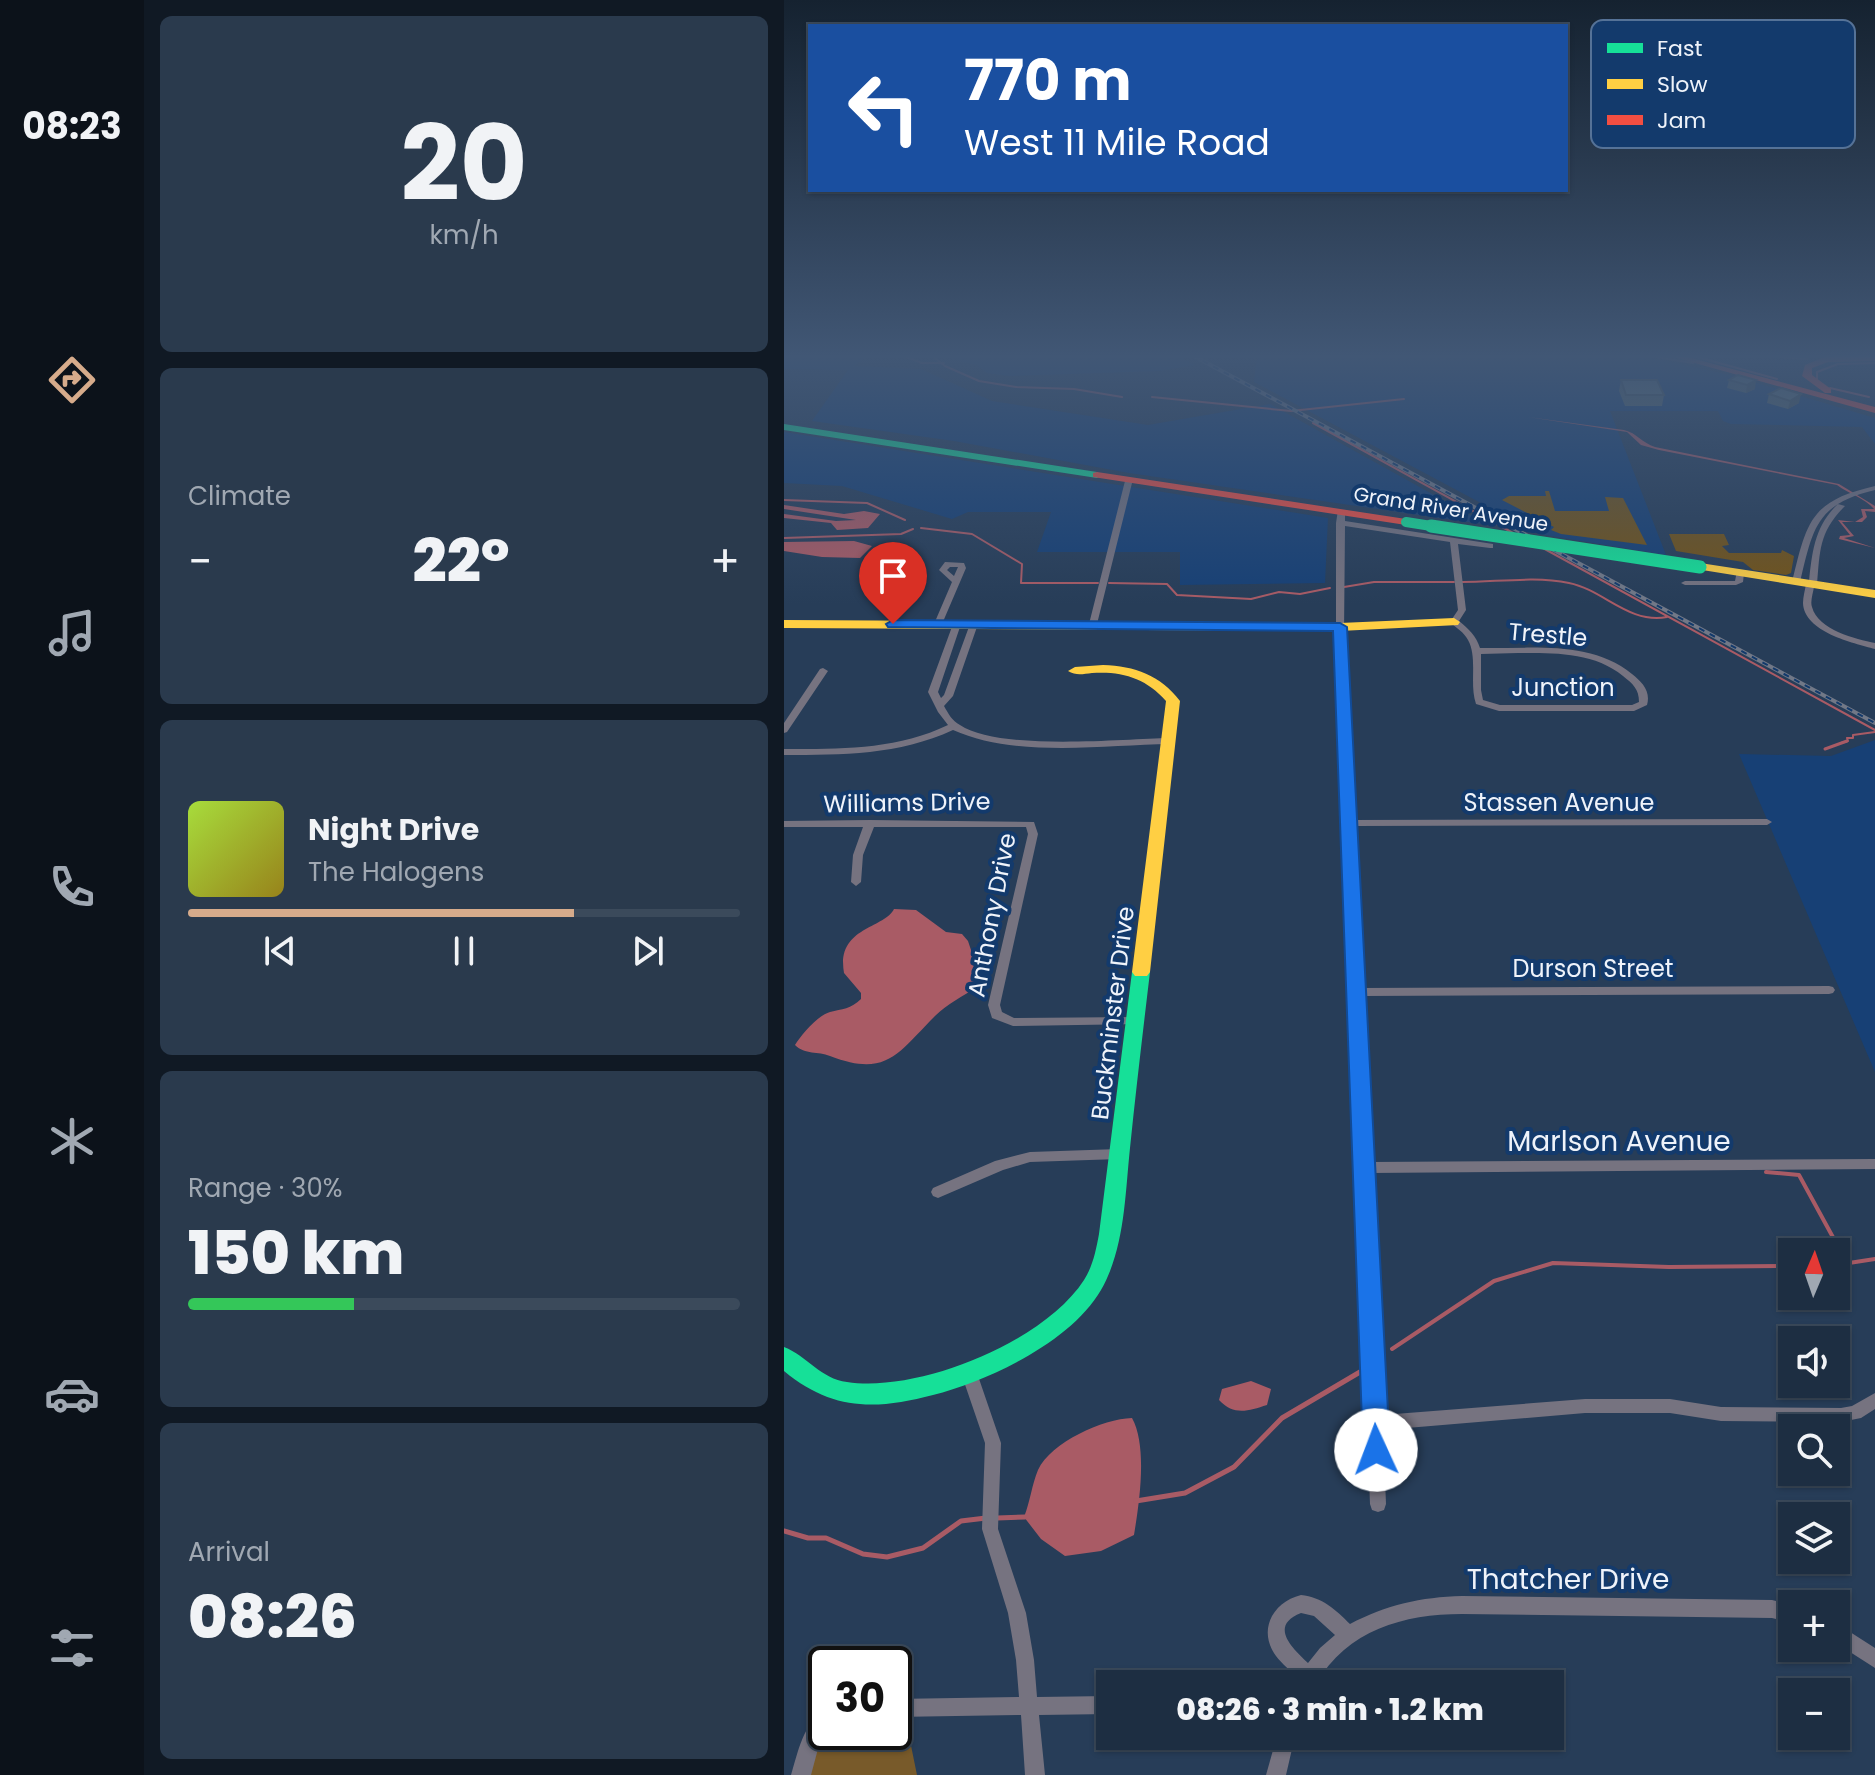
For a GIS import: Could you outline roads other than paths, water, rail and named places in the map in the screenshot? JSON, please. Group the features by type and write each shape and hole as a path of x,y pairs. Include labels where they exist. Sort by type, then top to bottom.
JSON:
{"main road":[{"name":"Grand River Avenue","path":"856,438 1129,479 1340,517 1406,522 1875,594"},
{"path":"784,624 1340,627 1454,622"},
{"name":"Buckminster Drive","path":"784,1357 811,1380 848,1394 871,1396 914,1392 968,1370 1056,1326 1084,1297 1101,1269 1108,1247 1173,701 1156,680 1123,669 1104,667 1075,671"}],"street":[{"path":"1093,624 1129,479"},
{"path":"1873,491 1840,503 1811,524 1806,583 1807,606 1821,625 1853,641 1875,646"},
{"path":"1806,583 1820,533 1840,503"},
{"path":"1378,1504 1340,627 1340,517 1490,546"},
{"path":"1454,540 1462,610 1454,622 1471,634 1478,651"},
{"path":"1685,583 1736,583 1739,582 1740,573"},
{"path":"938,624 956,582"},
{"path":"965,624 943,661 933,692 954,726 978,738 1009,743 1170,741"},
{"path":"940,705 948,696 960,661 965,624"},
{"name":"Trestle","path":"1478,651 1565,651 1583,655 1603,661 1632,677 1643,691 1644,699"},
{"name":"Junction","path":"1478,651 1475,673 1479,702 1499,708 1634,708 1641,706 1644,699"},
{"path":"943,661 960,661"},
{"path":"784,730 823,671"},
{"path":"784,752 892,748 922,740 954,726"},
{"name":"Stassen Avenue","path":"1350,823 1767,822"},
{"path":"856,882 858,855 870,823"},
{"name":"Williams Drive","path":"784,824 1030,824"},
{"name":"Anthony Drive","path":"1030,824 1033,834 994,1005 996,1015 1013,1022 1136,1021"},
{"name":"Durson Street","path":"1357,992 1829,990"},
{"path":"938,1192 1000,1165 1030,1157 1119,1154"},
{"name":"Marlson Avenue","path":"1364,1168 1875,1164"},
{"path":"968,1370 993,1443 990,1529 1017,1613 1035,1775"},
{"path":"1375,1423 1585,1406 1670,1406 1721,1414 1841,1415 1855,1413 1875,1400"},
{"name":"Thatcher Drive","path":"1300,1670 1279,1645 1276,1630 1280,1618 1291,1607 1306,1603 1320,1609 1348,1635"},
{"name":"Thatcher Drive","path":"1317,1670 1348,1635 1380,1620 1423,1607 1757,1609 1778,1612"},
{"path":"1850,1642 1875,1659"},
{"path":"912,1708 1096,1705"},
{"path":"801,1775 808,1750"},
{"path":"1276,1775 1282,1750"}],"waterway":[{"path":"1340,438 1513,533"},
{"path":"784,500 867,503 905,520"},
{"path":"921,528 972,534 1022,564 1021,583 1098,583"},
{"path":"784,538 901,534 913,529"},
{"path":"1541,547 1875,730"},
{"path":"1462,582 1529,580 1569,583 1640,616 1667,617"},
{"path":"1344,587 1374,582 1454,582"},
{"path":"1109,583 1167,584 1177,595 1251,599 1279,592 1300,594 1330,588"},
{"path":"1843,742 1853,735 1875,732"},
{"path":"1825,749 1843,742"},
{"path":"1766,1172 1799,1175 1833,1238"},
{"path":"1850,1263 1875,1259"},
{"path":"1392,1349 1494,1281 1553,1263 1778,1266"},
{"path":"1136,1501 1185,1493 1234,1467 1282,1418 1360,1372"},
{"path":"997,1518 1025,1517"},
{"path":"784,1531 808,1538 826,1538 863,1554 887,1557 923,1548 961,1521 986,1518"}],"railway":[{"path":"1346,438 1875,723"}]}
